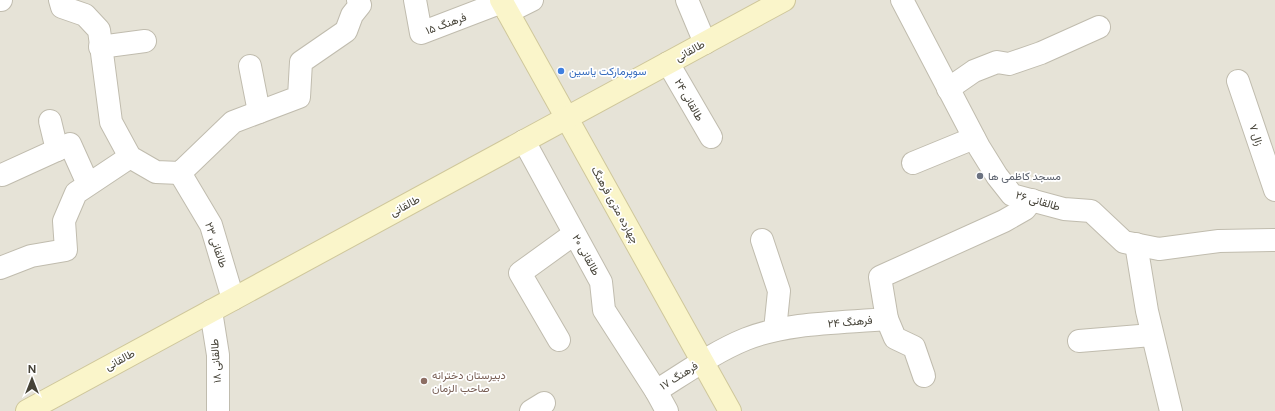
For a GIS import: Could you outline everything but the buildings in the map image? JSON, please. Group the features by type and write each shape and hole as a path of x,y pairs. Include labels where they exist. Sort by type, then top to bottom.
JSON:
{"main road":[{"name":"طالقانی","path":"27,411 705,43 779,1"},
{"name":"چهارده متری فرهنگ","path":"504,5 730,411"}],"street":[{"path":"60,0 62,7 84,15 99,30 100,47 111,122 130,157 156,172 180,173 233,122 299,97 302,62 346,31 352,15 360,5 358,0"},
{"name":"فرهنگ ۱۵","path":"415,0 421,33 504,5"},
{"path":"504,5 532,0"},
{"path":"688,0 705,43"},
{"name":"طالقانی ۲۶","path":"902,0 974,138 997,176 1012,195 1064,209 1090,211 1124,242 1159,249 1220,241 1275,240"},
{"path":"948,89 974,71 997,62 1009,64 1041,53 1099,27"},
{"path":"100,47 145,41"},
{"name":"طالقانی ۲۴","path":"668,63 711,137"},
{"path":"250,66 259,112"},
{"name":"زال ۷","path":"1238,81 1275,190"},
{"path":"50,121 57,150"},
{"path":"913,162 974,138"},
{"name":"طالقانی ۲۰","path":"524,141 601,282 604,310 656,391 667,411"},
{"path":"2,175 70,144 88,184"},
{"path":"0,268 31,256 66,250 64,221 76,193 130,157"},
{"name":"طالقانی ۲۳","path":"180,173 211,225 233,299"},
{"name":"فرهنگ ۲۴","path":"703,362 746,339 776,330 888,319 880,277 1004,221 1025,209 1032,200"},
{"path":"559,340 520,274 574,234"},
{"path":"762,240 779,291 776,330"},
{"path":"1136,244 1164,409"},
{"name":"طالقانی ۱۸","path":"211,311 218,355 218,411"},
{"path":"888,319 895,338 914,347 924,376"},
{"path":"1079,341 1152,335"},
{"name":"فرهنگ ۱۷","path":"656,391 703,362"}],"shaded area":[{"path":"0,0 1275,0 1275,411 0,411"}],"place":[{"name":"سوپرمارکت یاسین","path":"561,71"},
{"name":"مسجد کاظمی ها","path":"980,176"},
{"name":"دبیرستان دخترانه صاحب الزمان","path":"424,381"}]}
